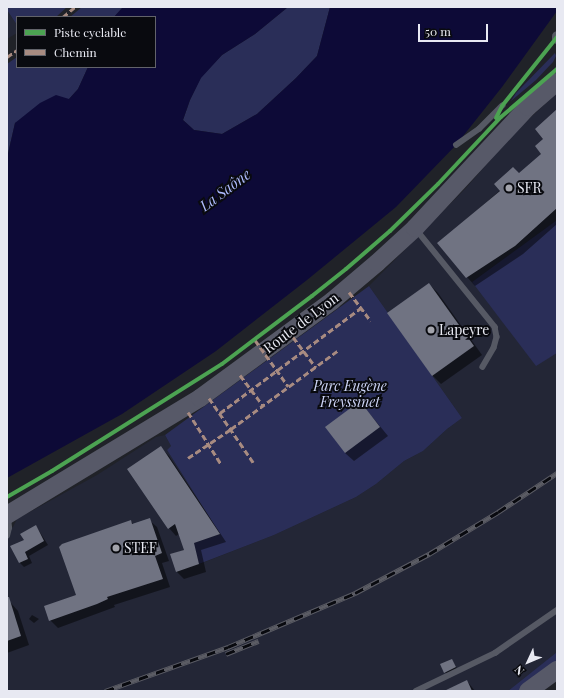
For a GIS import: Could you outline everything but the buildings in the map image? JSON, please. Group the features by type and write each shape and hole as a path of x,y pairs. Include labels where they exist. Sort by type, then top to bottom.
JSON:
{"main road":[{"name":"Route de Lyon","path":"7,515 174,418 332,301 415,228 528,107 557,82"},
{"path":"528,691 557,670"}],"lane":[{"path":"456,144 480,129 502,106"},
{"path":"415,228 495,327 497,337 494,348 483,367"},
{"path":"7,515 10,520 7,536"},
{"path":"416,691 495,653 557,610"}],"shaded area":[{"path":"7,10 16,24 16,34 7,39"},
{"path":"557,93 557,220 472,282 536,365 557,353 557,652 508,691 7,691 7,530 13,527 17,519 97,475 156,437 165,435 171,446 167,450 220,534 195,546 200,564 274,535 356,497 376,484 404,461 423,451 447,429 462,418 369,286 465,189 516,131"}],"green space":[{"path":"7,7 67,7 57,16 16,16 16,24 7,10"},
{"path":"82,7 123,7 115,16 71,16"},
{"path":"288,7 330,7 317,56 296,78 257,114 222,134 194,130 183,120 190,100 201,77 222,55 255,34"},
{"path":"555,53 556,56 553,62 536,80 511,101 516,93"},
{"path":"16,58 16,68 88,68 78,89 69,99 15,123 7,158 7,64"},
{"path":"557,220 557,353 536,366 472,282"},
{"name":"Parc Eugène Freyssinet","path":"369,286 462,418 447,429 423,451 404,461 376,484 356,497 274,535 199,564 193,543 220,534 167,450 171,446 165,435"},
{"path":"557,652 557,664 520,691 508,691"}],"water":[{"name":"La Saône","path":"123,7 288,7 255,34 222,55 201,78 190,100 183,120 194,130 222,134 257,114 296,78 317,56 330,7 557,7 557,11 502,87 456,145 396,207 307,280 216,351 122,414 7,478 7,158 15,123 40,103 56,95 69,99 78,89 88,68 156,68 156,16 115,16"}],"railway":[{"path":"105,691 228,647 355,593 429,554 498,512 557,473"},
{"path":"226,654 259,641"}],"marked path":[{"path":"64,16 75,7"},
{"path":"7,57 16,51"},
{"path":"349,292 371,321"},
{"path":"220,413 361,308"},
{"path":"293,337 316,367"},
{"path":"255,340 288,386"},
{"path":"188,458 231,429 337,351"},
{"path":"240,375 263,405"},
{"path":"209,398 253,462"},
{"path":"188,412 221,464"}],"cycle path":[{"path":"496,118 502,106 557,37"},
{"path":"7,497 52,471 222,364 312,296 390,231 438,184 501,117 557,69"}],"place":[{"name":"SFR","path":"509,188"},
{"name":"Lapeyre","path":"431,330"},
{"name":"STEF","path":"116,548"}]}
